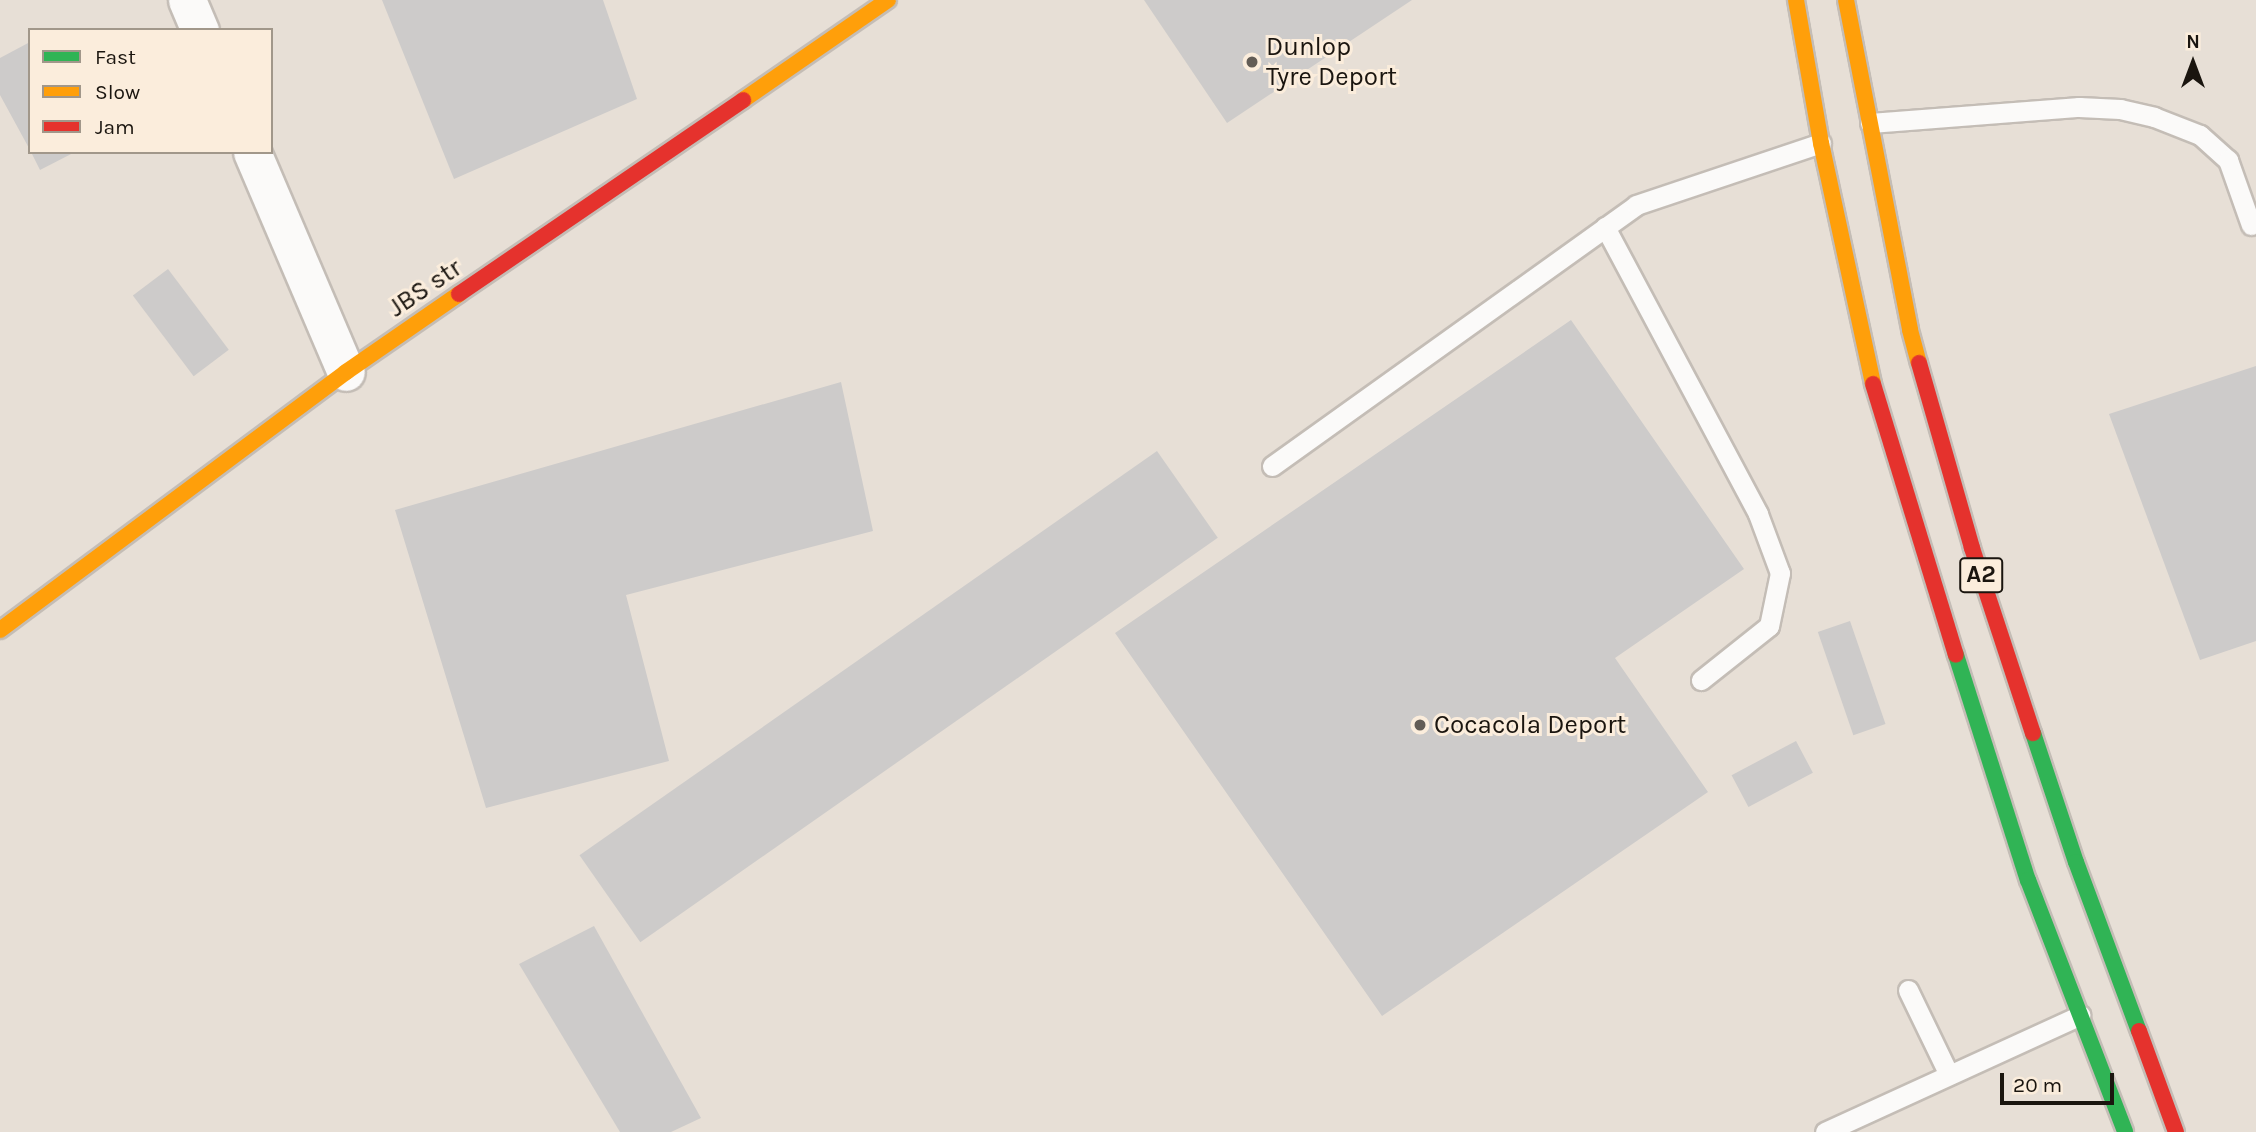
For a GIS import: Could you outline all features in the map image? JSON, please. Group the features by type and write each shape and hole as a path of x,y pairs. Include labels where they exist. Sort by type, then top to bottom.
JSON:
{"main road":[{"name":"JBS str","path":"0,630 346,372 888,0"},
{"name":"A2","path":"1796,0 1821,143 1868,366 1929,572 2028,880 2125,1132"},
{"name":"A2","path":"1846,0 1910,330 1972,548 2076,862 2176,1132"}],"street":[{"path":"187,0 199,28"},
{"path":"253,154 346,372"}],"lane":[{"path":"1870,123 2079,107 2120,109 2154,117 2200,135 2228,160 2251,225"},
{"path":"1272,466 1636,205 1821,143"},
{"path":"1605,227 1758,514 1780,573 1769,626 1701,680"},
{"path":"1908,990 1949,1075"},
{"path":"1825,1132 2080,1015"}],"building":[{"path":"382,0 603,0 637,99 454,179"},
{"name":"Dunlop Tyre Deport","path":"1144,0 1412,0 1227,123"},
{"path":"28,43 28,146 0,95 0,58"},
{"path":"32,154 71,154 40,170"},
{"path":"168,269 229,350 194,376 133,295"},
{"name":"Cocacola Deport","path":"1571,320 1744,569 1615,658 1708,792 1382,1016 1115,633"},
{"path":"2256,366 2256,641 2200,660 2109,414"},
{"path":"841,382 873,531 626,595 669,761 486,808 395,510"},
{"path":"1157,451 1218,538 640,942 579,855"},
{"path":"1850,621 1885,724 1853,735 1818,632"},
{"path":"1796,741 1813,773 1748,807 1732,775"},
{"path":"594,926 701,1118 671,1132 620,1132 519,964"}],"traffic: fast":[{"path":"1956,655 2028,880 2125,1132"},
{"path":"2033,733 2076,862 2139,1031"}],"traffic: slow":[{"path":"743,100 888,0"},
{"path":"1796,0 1821,143 1873,384"},
{"path":"1846,0 1910,330 1919,363"},
{"path":"0,630 346,372 459,294"}],"traffic: jam":[{"path":"459,294 743,100"},
{"path":"1919,363 1972,548 2033,733"},
{"path":"1873,384 1956,655"},
{"path":"2139,1031 2176,1132"}],"place":[{"name":"Dunlop Tyre Deport","path":"1252,62"},
{"name":"Cocacola Deport","path":"1420,725"}]}
